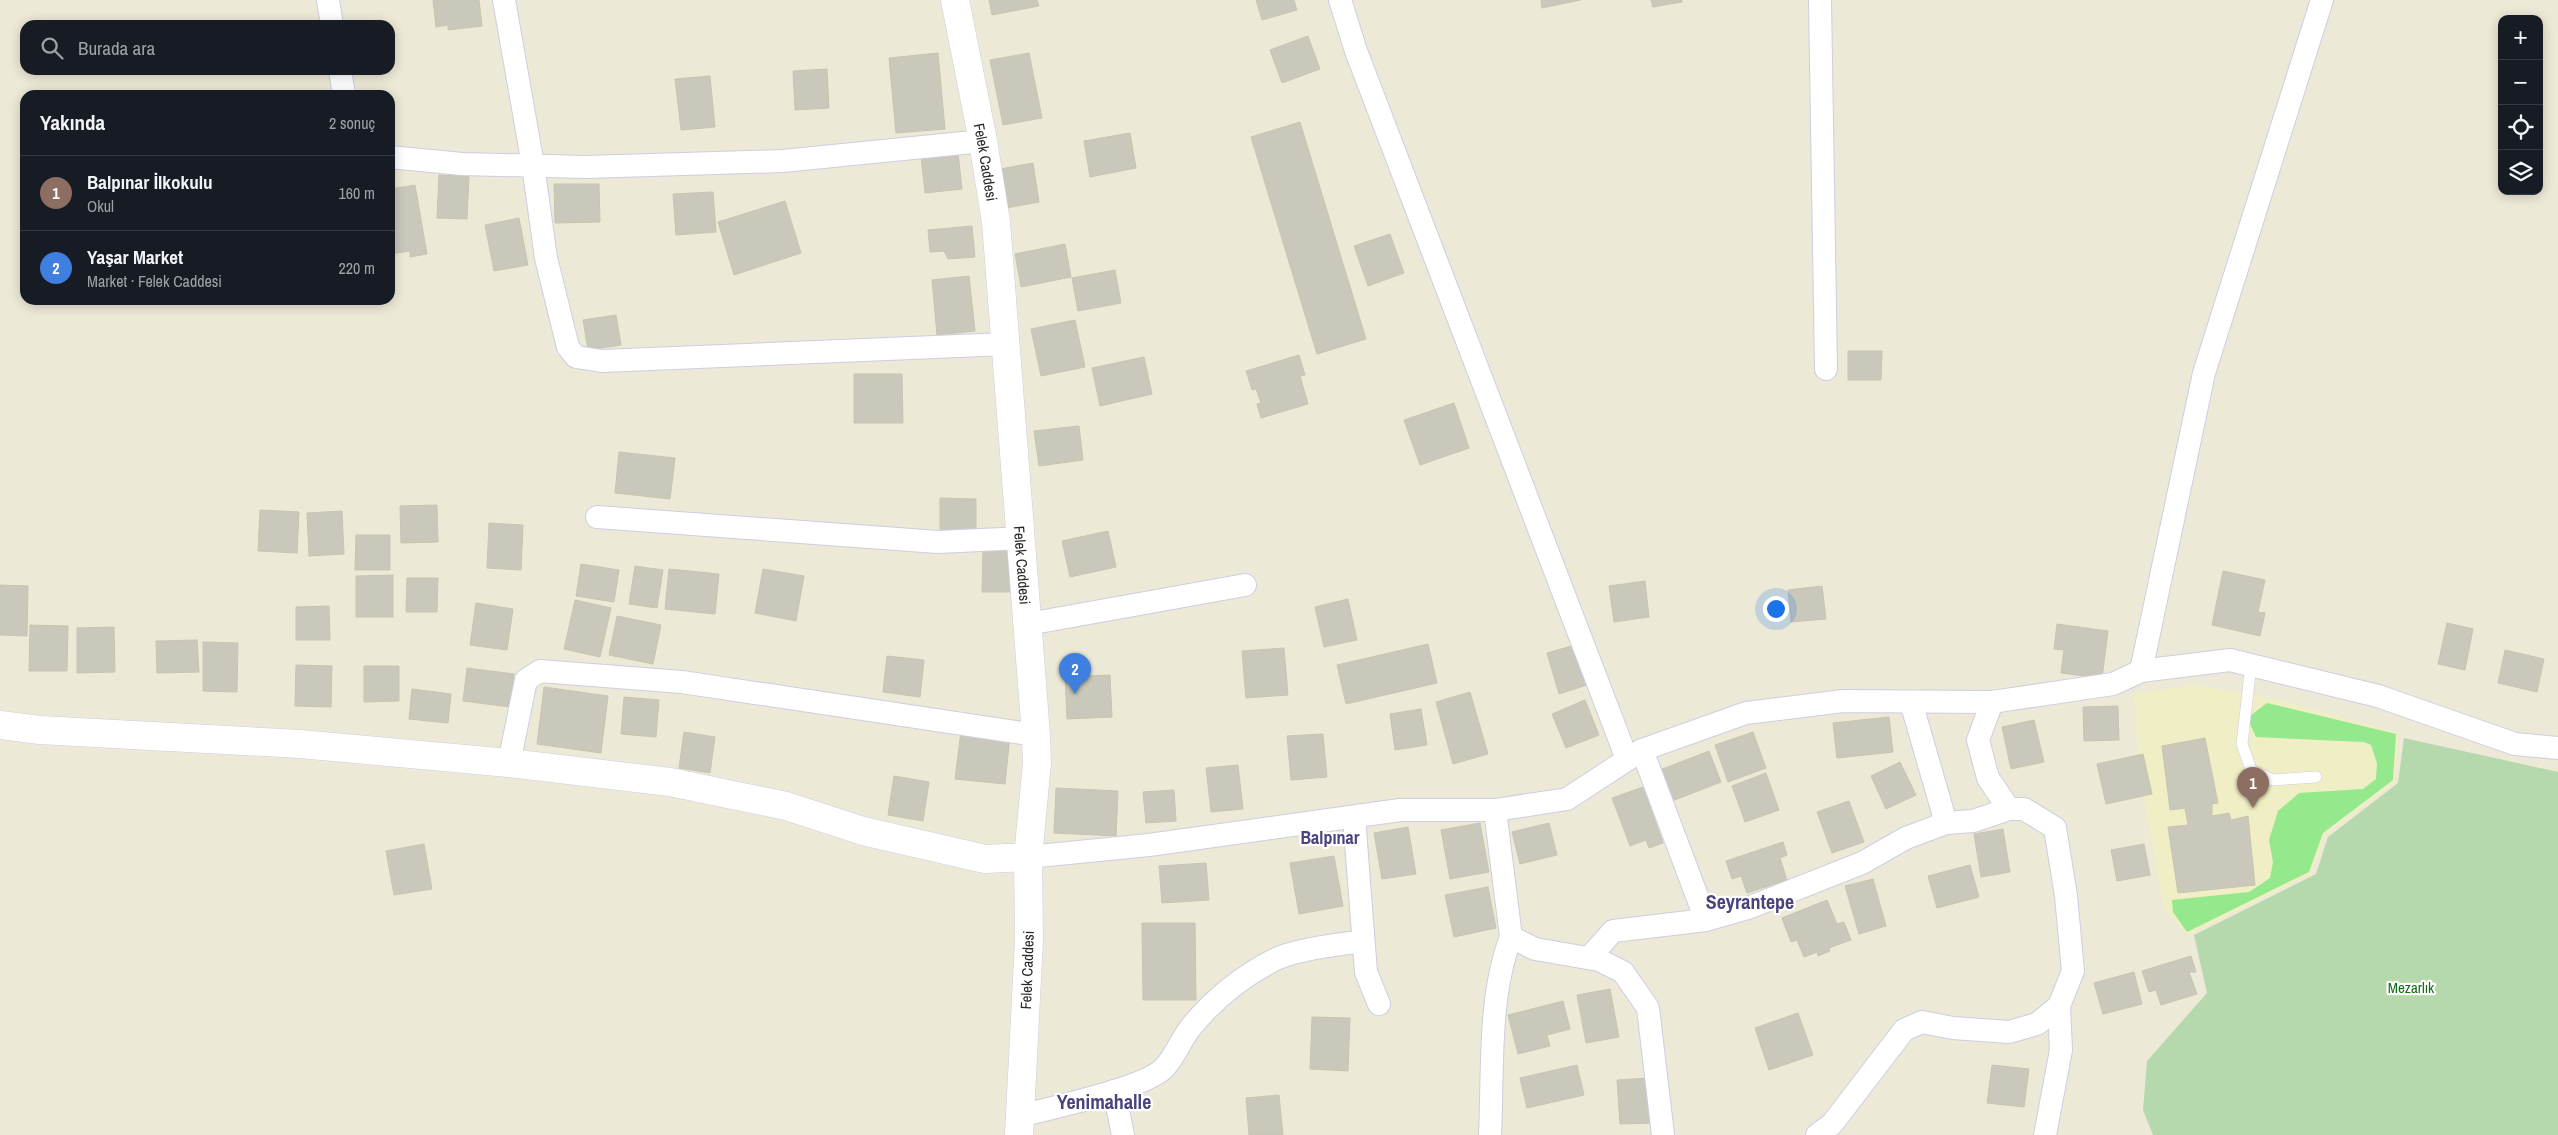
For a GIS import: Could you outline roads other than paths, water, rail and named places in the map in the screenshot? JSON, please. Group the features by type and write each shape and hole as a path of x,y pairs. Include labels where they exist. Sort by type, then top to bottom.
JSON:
{"street":[{"path":"328,0 331,20"},
{"path":"504,0 533,165 546,258 568,347 576,358 611,361 1006,344"},
{"name":"Felek Caddesi","path":"955,0 983,141 996,222 1036,735 1037,763 1028,857 1029,939 1019,1125"},
{"path":"1340,0 1356,51 1635,755 1706,920"},
{"path":"1820,0 1826,369"},
{"path":"2141,671 2204,373 2322,0"},
{"path":"341,75 343,90"},
{"path":"395,158 462,164 586,167 783,161 983,141"},
{"path":"597,517 938,542 1021,538"},
{"path":"1028,624 1245,584"},
{"path":"0,725 40,730 300,744 509,763 670,782 786,806 863,831 985,859 1028,857 1149,845 1400,810 1495,810 1567,799 1635,755 1746,713 1843,701 1992,702 2113,684 2141,671 2230,660 2378,696 2515,744 2558,748"},
{"path":"509,763 526,680 540,670 682,682 1036,735"},
{"path":"1911,702 1946,823"},
{"path":"1992,702 1978,740 1988,778 2009,808"},
{"path":"1589,958 1613,931 1706,920 1748,908 1862,862 1906,838 1946,823 1973,821 2009,808 2024,809 2055,828 2066,896 2073,971 2059,1006 2061,1050 2045,1135"},
{"path":"1490,1135 1495,1011 1502,960 1510,937 1495,810"},
{"path":"1354,817 1366,972 1379,1004"},
{"path":"1510,937 1536,949 1599,960 1623,972 1648,1008 1663,1135"},
{"path":"1019,1125 1145,1080 1164,1069 1190,1028 1215,1001 1275,959 1310,950 1363,941"},
{"path":"1817,1135 1832,1124 1904,1030 1922,1022 1953,1028 2009,1032 2037,1024 2059,1006"},
{"path":"1114,1090 1123,1135"}],"lane":[{"path":"2251,665 2242,744 2251,770 2273,780 2316,777"}],"place":[{"name":"Yaşar Market","path":"1075,694"},
{"name":"Balpınar İlkokulu","path":"2253,808"}],"district":[{"name":"Balpınar","path":"1330,837"},
{"name":"Seyrantepe","path":"1750,901"},
{"name":"Yenimahalle","path":"1104,1101"}],"park label":[{"name":"Mezarlık","path":"2411,987"}]}
